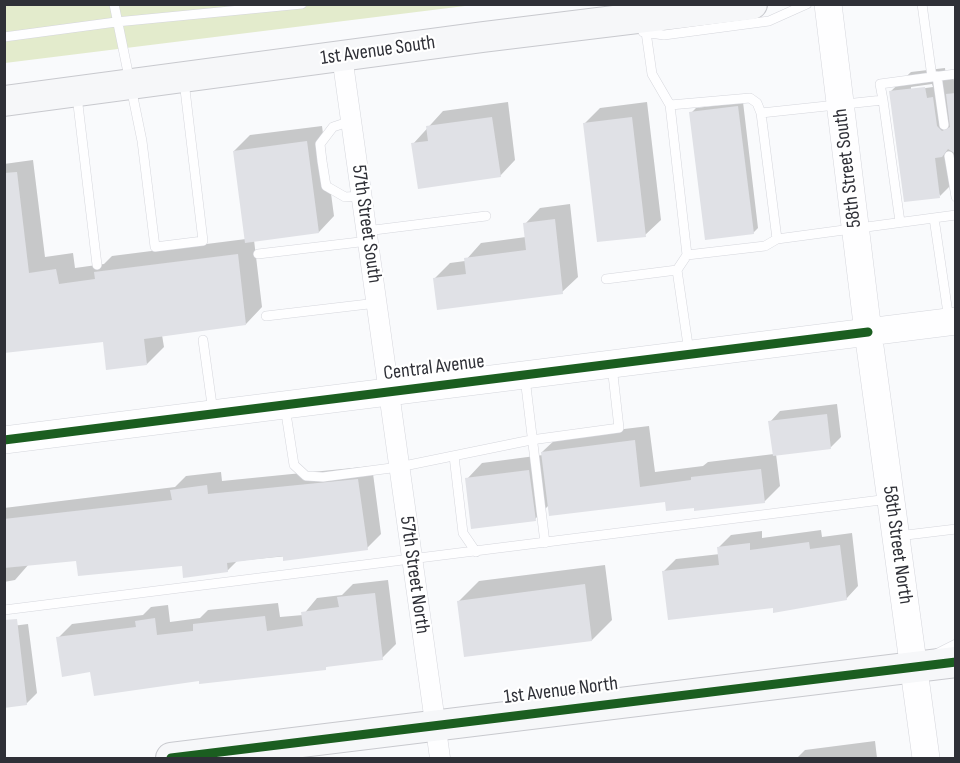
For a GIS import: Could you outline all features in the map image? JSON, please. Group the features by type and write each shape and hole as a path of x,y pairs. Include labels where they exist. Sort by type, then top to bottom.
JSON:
{"main road":[{"name":"1st Avenue South","path":"4,101 752,4"},
{"name":"58th Street South","path":"828,4 868,332"},
{"name":"Central Avenue","path":"4,440 952,322"},
{"name":"58th Street North","path":"868,332 926,759"},
{"name":"1st Avenue North","path":"171,759 435,724 956,662"}],"street":[{"name":"57th Street South","path":"342,56 389,392"},
{"name":"57th Street North","path":"389,392 440,759"}],"lane":[{"path":"114,4 142,141 155,247 203,241 183,77"},
{"path":"4,37 116,22 302,4"},
{"path":"636,31 664,35 769,21 807,4"},
{"path":"922,4 944,125"},
{"path":"583,25 625,30"},
{"path":"646,32 652,74 670,105 687,255 677,270 690,354"},
{"path":"900,222 880,84 956,74"},
{"path":"77,91 97,264"},
{"path":"670,105 750,98 757,103 761,113 777,239"},
{"path":"761,113 883,100"},
{"path":"351,121 333,127 320,144 323,170 326,186 345,197 362,196"},
{"path":"949,156 956,197"},
{"path":"687,255 765,246 777,239 956,215"},
{"path":"258,254 486,216"},
{"path":"934,218 952,322"},
{"path":"606,279 677,270"},
{"path":"266,316 377,303"},
{"path":"203,340 214,414"},
{"path":"285,405 294,465 306,476 322,477 399,467 531,440 619,428 612,364"},
{"path":"525,375 545,543"},
{"path":"454,456 462,533 476,552"},
{"path":"4,610 891,499"},
{"path":"896,536 956,529"},
{"path":"914,668 956,644"}],"green space":[{"path":"5,4 473,5 5,63"}],"building":[{"path":"925,87 927,98 933,97 937,126 942,131 950,127 946,94 956,93 956,154 948,149 942,157 935,158 940,198 904,202 889,91"},
{"path":"738,106 754,234 705,240 689,112"},
{"path":"492,117 501,177 418,189 411,143 428,141 426,126"},
{"path":"632,117 646,237 597,242 583,123"},
{"path":"307,141 319,233 245,243 233,151"},
{"path":"17,172 29,273 56,269 59,284 95,279 94,272 238,254 246,325 144,339 147,365 106,370 103,342 4,353 4,173"},
{"path":"555,219 563,294 437,310 433,278 466,274 464,258 526,250 523,223"},
{"path":"827,414 831,449 773,456 768,421"},
{"path":"635,440 640,487 691,480 691,477 761,469 765,503 694,511 694,508 666,511 665,502 549,516 541,452"},
{"path":"529,470 536,521 471,529 465,478"},
{"path":"358,479 368,550 283,561 283,556 227,563 228,572 183,578 182,566 78,576 76,561 4,568 4,519 172,500 170,490 207,485 208,494"},
{"path":"809,542 810,549 840,545 847,600 773,613 773,608 668,620 662,571 719,565 717,547 750,543 750,550"},
{"path":"585,584 592,641 464,657 457,601"},
{"path":"375,593 383,660 326,667 326,670 199,684 199,681 94,696 90,672 62,677 56,637 136,627 135,621 155,618 157,635 193,631 193,624 265,616 267,631 303,626 301,612 339,607 337,597"},
{"path":"17,619 27,705 4,708 4,620"}],"cycle path":[{"path":"4,440 868,332"},
{"path":"171,758 956,662"}]}
